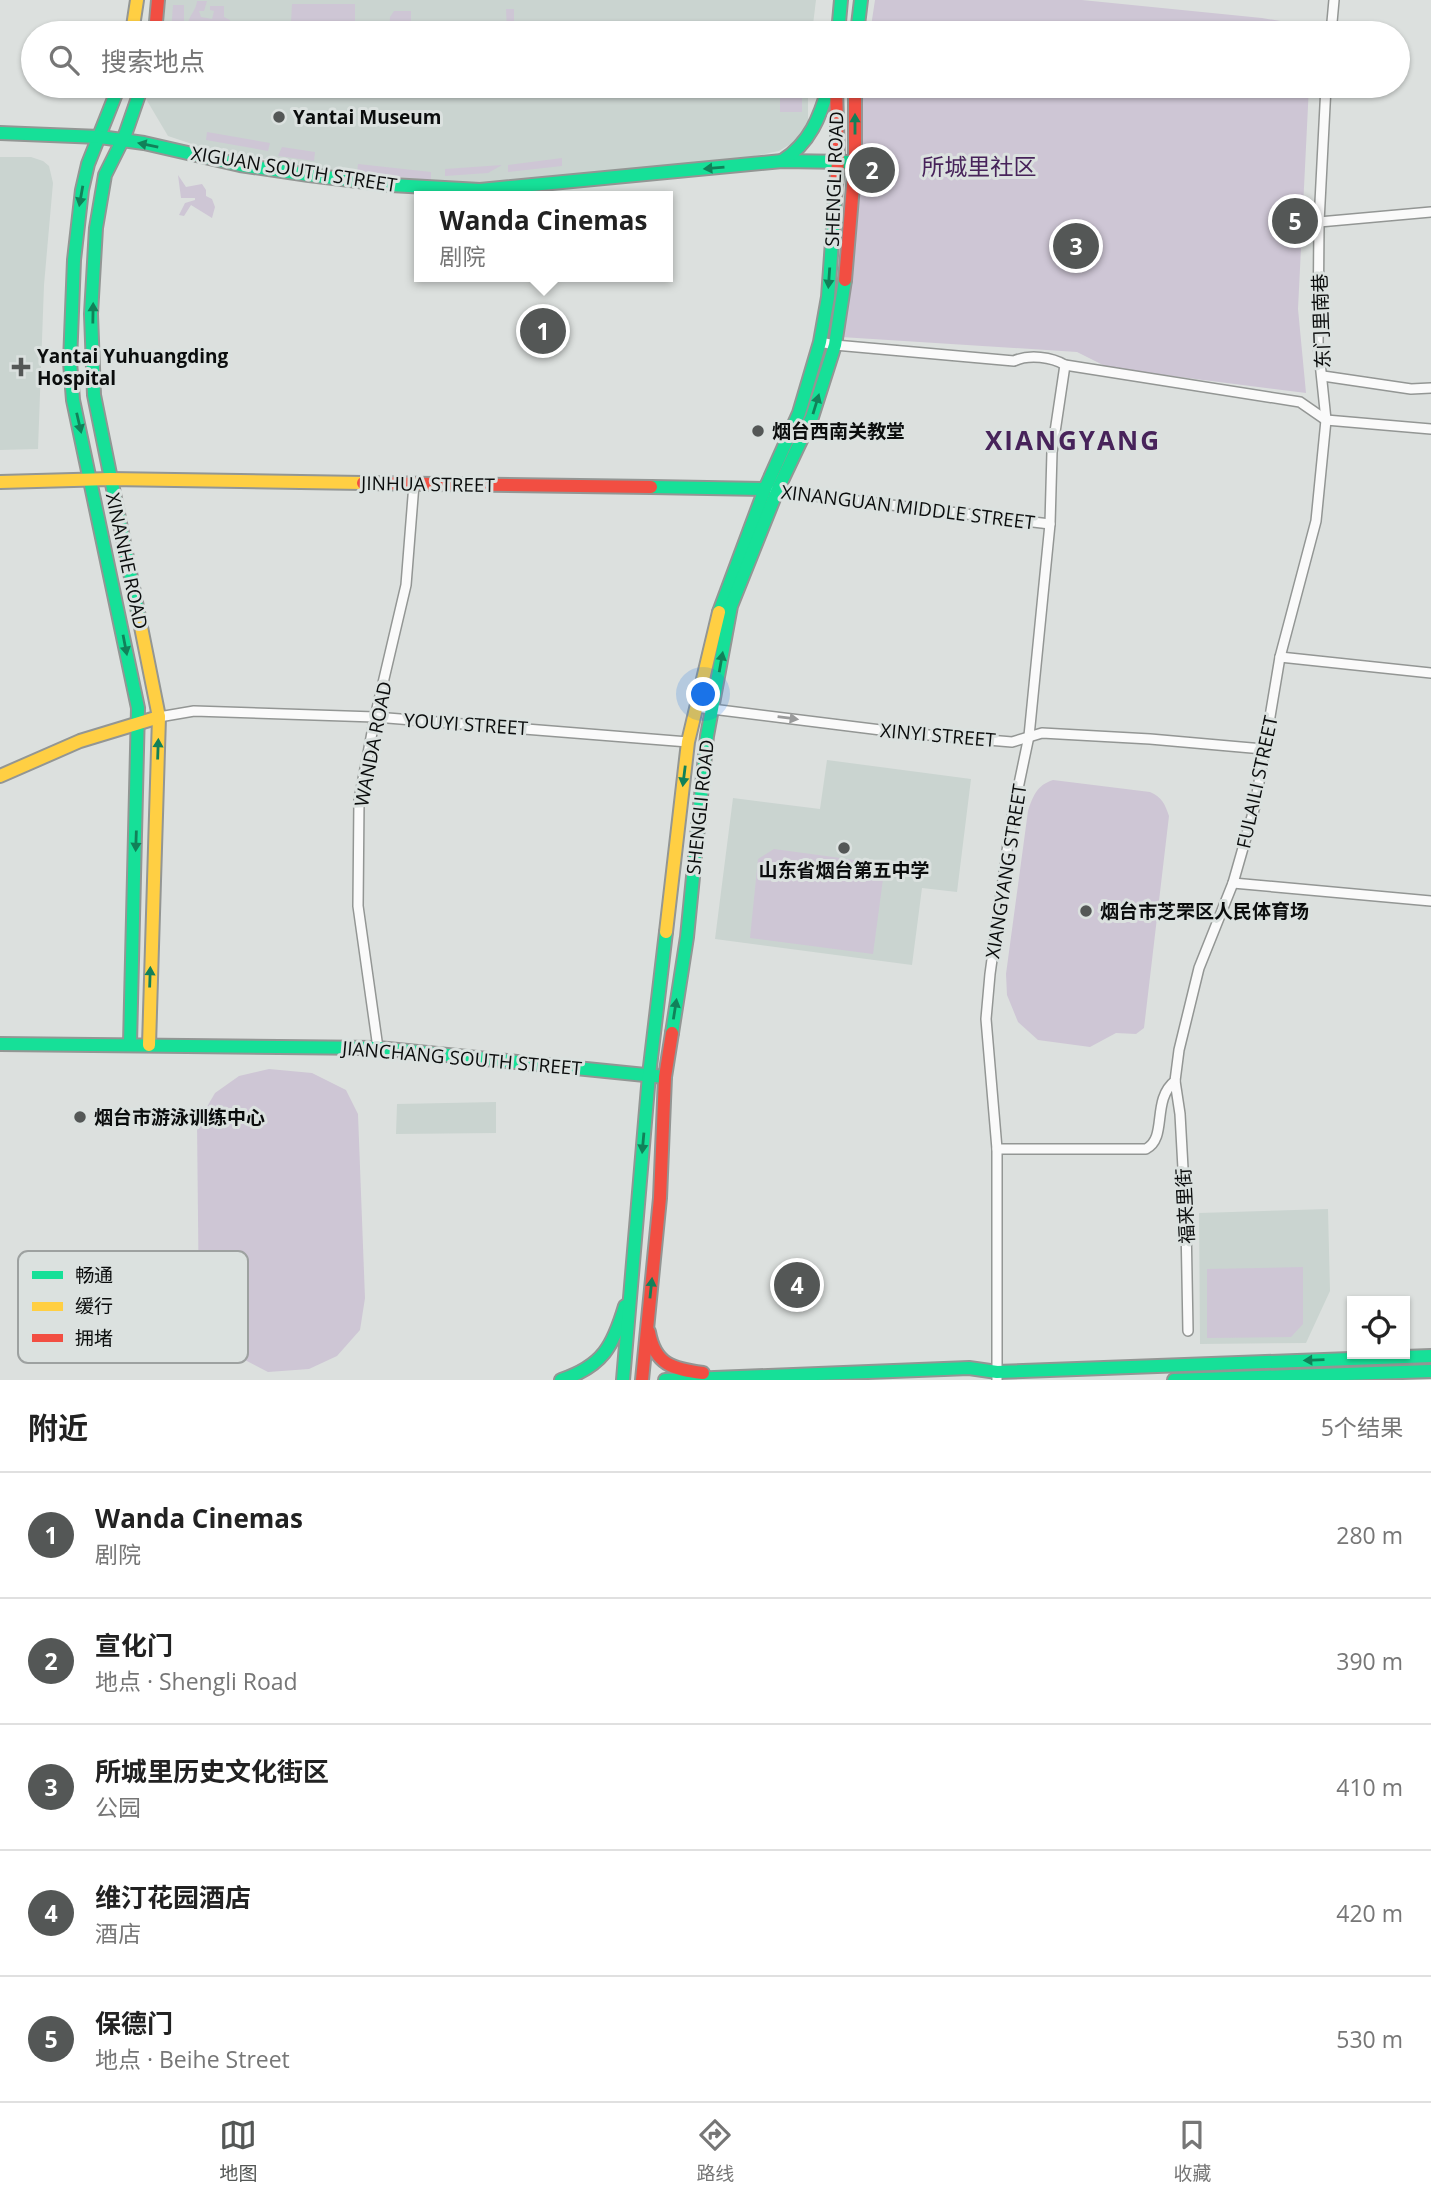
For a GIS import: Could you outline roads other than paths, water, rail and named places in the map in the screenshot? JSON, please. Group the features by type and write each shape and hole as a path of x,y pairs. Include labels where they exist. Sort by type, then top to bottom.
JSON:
{"main road":[{"path":"134,21 137,0"},
{"path":"156,21 158,0"},
{"path":"839,21 841,0"},
{"path":"859,21 861,0"},
{"name":"XINANHE ROAD","path":"115,98 88,164 78,215 70,362 74,400 138,708 130,1044"},
{"name":"XINANHE ROAD","path":"138,98 123,140 106,172 94,258 94,384 110,479 159,717 149,1045"},
{"path":"782,161 808,142 825,98"},
{"name":"SHENGLI ROAD","path":"642,1380 660,1198 665,1077 687,936 707,736 731,606 799,413 820,342 828,297 838,161 836,98"},
{"name":"SHENGLI ROAD","path":"623,1380 649,1075 688,741 721,603 771,490 812,417 835,345 843,298 855,162 855,98"},
{"name":"XIGUAN SOUTH STREET","path":"0,133 100,137 309,175 391,185 480,190 782,161 855,162"},
{"name":"JINHUA STREET","path":"0,482 110,479 771,490"},
{"path":"0,776 80,741 159,717"},
{"path":"0,1044 130,1044"},
{"name":"JIANCHANG SOUTH STREET","path":"130,1044 378,1048 665,1077"},
{"path":"561,1380 594,1365 608,1353 617,1336 631,1286"},
{"path":"648,1320 652,1349 666,1364 679,1370 742,1378"},
{"path":"665,1380 858,1376 969,1368 997,1376 1431,1356"},
{"path":"1174,1380 1324,1377 1431,1371"}],"street":[{"path":"1332,21 1334,0"},
{"name":"东门里南巷","path":"1325,98 1319,222 1318,343 1326,420"},
{"path":"1319,222 1431,212"},
{"path":"820,342 1014,361 1020,358 1055,358 1065,365 1300,402 1326,420 1431,429"},
{"name":"XIANGYANG STREET","path":"997,1376 997,1149 987,1031 988,996 1011,822 1029,736 1050,524 1052,452 1065,365"},
{"path":"1323,376 1411,389 1431,388"},
{"name":"FULAILI STREET","path":"997,1149 1146,1149 1152,1146 1157,1138 1163,1097 1167,1088 1175,1081 1179,1049 1199,968 1233,883 1255,806 1280,657 1316,521 1326,420"},
{"name":"WANDA ROAD","path":"378,1048 358,906 359,800 406,584 414,484"},
{"name":"XINANGUAN MIDDLE STREET","path":"771,490 1050,524"},
{"path":"1280,657 1431,673"},
{"name":"XINYI STREET","path":"696,708 905,733 1012,742 1042,733 1055,733 1263,749"},
{"name":"YOUYI STREET","path":"159,717 194,711 375,717 688,741"},
{"path":"1233,883 1431,901"},
{"name":"福来里街","path":"1175,1081 1180,1114 1186,1223 1188,1331"}],"place":[{"name":"Yantai Museum","path":"279,117"},
{"name":"宣化门","path":"872,170"},
{"name":"保德门","path":"1295,221"},
{"name":"所城里历史文化街区","path":"1076,246"},
{"name":"Wanda Cinemas","path":"543,331"},
{"name":"Yantai Yuhuangding Hospital","path":"21,367"},
{"name":"烟台西南关教堂","path":"758,431"},
{"name":"山东省烟台第五中学","path":"844,848"},
{"name":"烟台市芝罘区人民体育场","path":"1086,911"},
{"name":"烟台市游泳训练中心","path":"80,1117"},
{"name":"维汀花园酒店","path":"797,1285"}],"district":[{"name":"所城里社区","path":"979,166"},
{"name":"XIANGYANG","path":"1073,440"}]}
